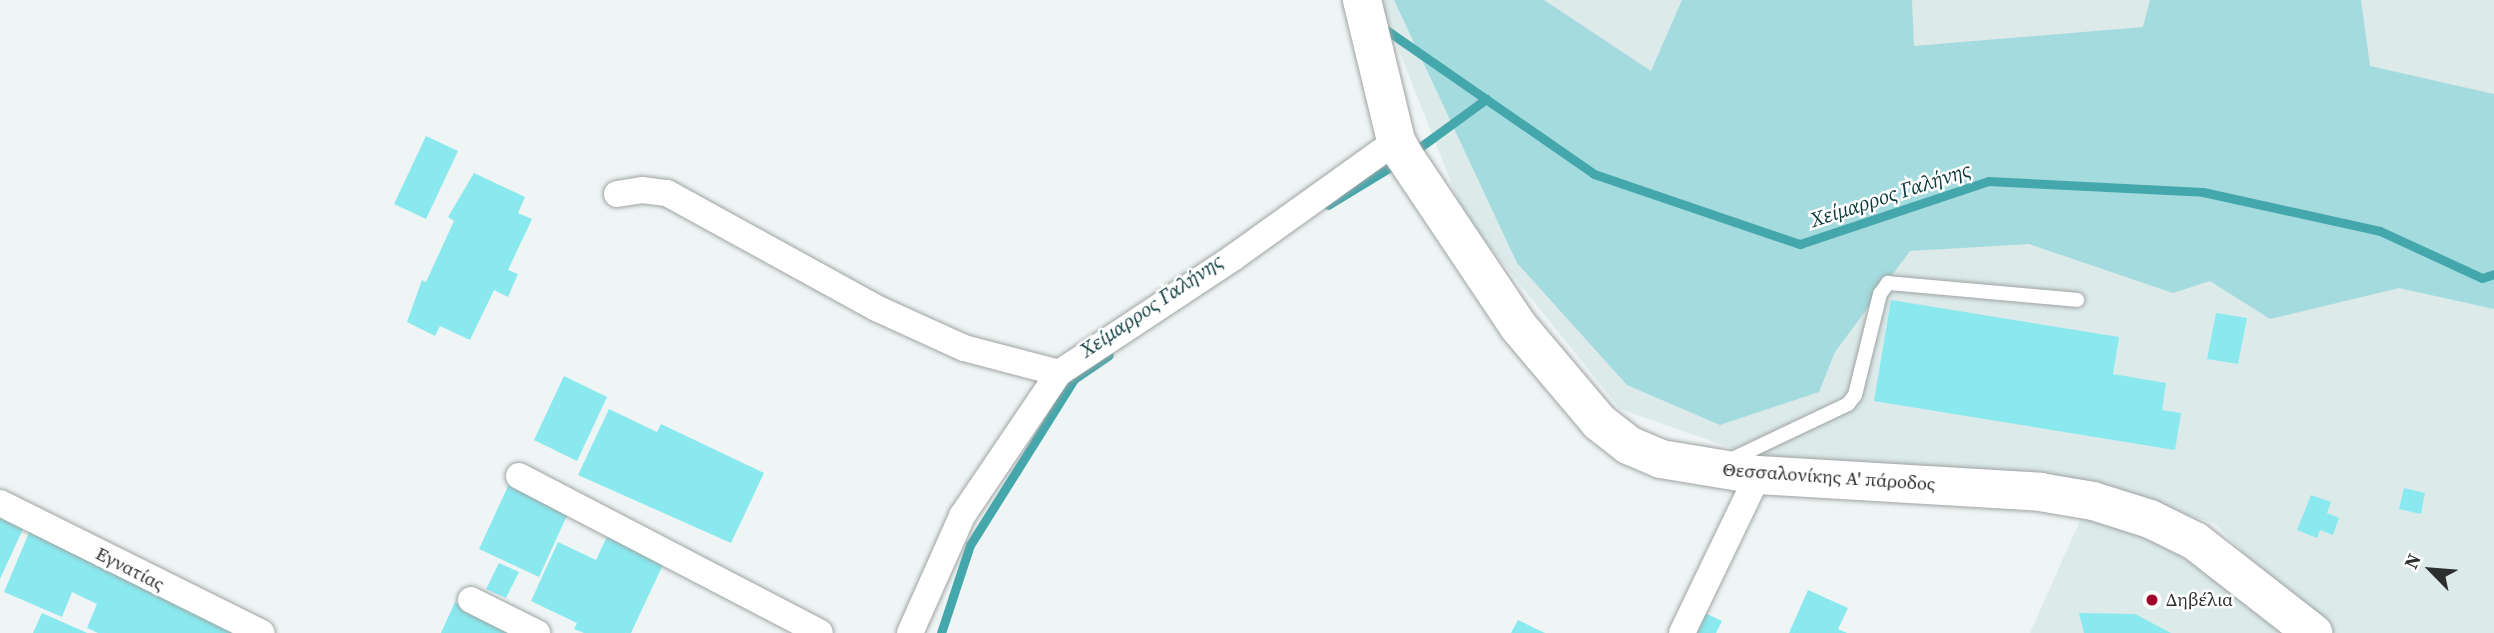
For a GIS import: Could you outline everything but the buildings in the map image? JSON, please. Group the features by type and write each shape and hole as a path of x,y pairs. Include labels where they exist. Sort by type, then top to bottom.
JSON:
{"street":[{"name":"Θεσσαλονίκης Α' πάροδος","path":"1362,0 1396,141 1518,326 1599,422 1628,444 1661,459 1758,475 2040,492 2093,501 2150,519 2195,541 2314,633"},
{"path":"910,633 962,516 1059,373 1234,257 1396,141"},
{"path":"617,194 642,190 667,194 901,320 964,348 1059,373"},
{"path":"1682,633 1758,475"},
{"path":"519,476 820,633"},
{"name":"Εγνατίας","path":"0,503 261,633"},
{"path":"471,600 537,633"}],"lane":[{"path":"1711,469 1848,404 1855,396 1880,294 1888,283 2077,300"}],"shaded area":[{"path":"1379,0 2494,0 2494,633 2323,633 2214,523 2048,473 1760,458 1620,409 1464,215"},
{"path":"1394,0 1544,0 1651,71 1682,0 1912,0 1914,46 2143,27 2150,0 2361,0 2370,66 2494,94 2494,309 2399,288 2270,319 2210,281 2173,293 2029,244 1910,251 1835,352 1819,392 1720,425 1627,385 1517,263"},
{"name":"Δηβέλια","path":"2083,514 2132,521 2297,633 2030,633"}],"waterway":[{"name":"Χείμαρρος Γαλήνης","path":"1379,25 1594,174 1800,244 1988,181 2203,192 2380,231 2482,278 2494,274"},
{"name":"Χείμαρρος Γαλήνης","path":"1412,153 1486,99"},
{"name":"Χείμαρρος Γαλήνης","path":"1328,205 1397,163"},
{"name":"Χείμαρρος Γαλήνης","path":"941,633 970,545 1074,379 1109,355"}],"place":[{"name":"Δηβέλια","path":"2152,600"}]}
